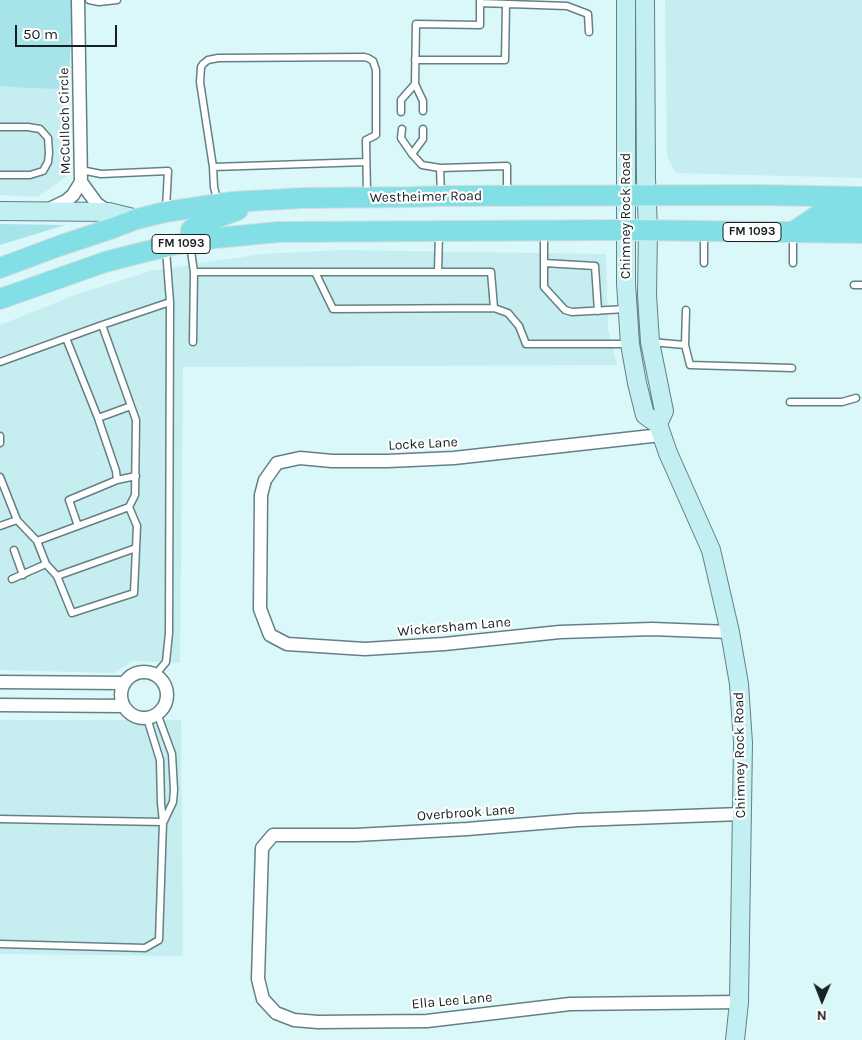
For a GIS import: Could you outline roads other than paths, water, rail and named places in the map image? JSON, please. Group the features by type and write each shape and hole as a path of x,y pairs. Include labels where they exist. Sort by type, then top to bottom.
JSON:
{"main road":[{"name":"Chimney Rock Road","path":"626,0 626,230 630,344 637,383 646,415 659,429 711,550 730,632 739,684 743,743 739,1002 734,1040"},
{"name":"Chimney Rock Road","path":"645,0 647,295 650,342 664,411 659,429"},
{"name":"Westheimer Road","path":"0,268 137,218 232,202 303,198 442,196 862,196"},
{"path":"190,243 191,230 197,224 263,200"},
{"path":"0,211 108,212 137,218"},
{"path":"793,232 818,215 862,216"},
{"name":"FM 1093","path":"0,299 105,262 165,247 216,238 279,232 648,230 862,233"},
{"path":"630,344 650,342"}],"street":[{"name":"McCulloch Circle","path":"43,211 66,201 73,195 81,176 78,0"},
{"name":"McCulloch Circle","path":"81,176 97,204 108,212"},
{"name":"Locke Lane","path":"260,550 261,494 265,480 277,463 300,458 332,461 388,462 454,458 659,429"},
{"name":"Wickersham Lane","path":"260,550 260,609 270,636 287,644 365,649 444,644 560,632 652,629 730,632"},
{"path":"141,672 155,675 165,686 167,693 163,708 152,715 134,716 128,712 122,701 121,695 124,683 134,674 141,672"},
{"path":"0,682 124,683"},
{"path":"0,705 124,706"},
{"name":"Overbrook Lane","path":"260,912 262,848 273,835 356,835 578,820 741,814"},
{"name":"Ella Lee Lane","path":"260,912 258,979 263,999 276,1013 294,1020 318,1022 427,1020 570,1004 739,1002"}],"lane":[{"path":"89,0 99,2 117,0"},
{"path":"423,111 423,101 415,84 416,24 480,25 480,2 567,6 588,14 588,32"},
{"path":"415,60 505,60 506,4"},
{"path":"218,204 200,82 202,65 212,59 370,59 374,64 376,83 376,135 366,140 367,198"},
{"path":"401,112 401,100 415,84"},
{"path":"0,127 28,126 40,129 48,138 49,153 48,162 43,171 30,175 0,176"},
{"path":"402,129 401,138 422,165 440,168 507,166 507,196"},
{"path":"412,154 422,139 423,129"},
{"path":"213,167 366,162"},
{"path":"440,168 442,196"},
{"path":"81,176 168,171 165,212"},
{"path":"438,272 439,231"},
{"path":"544,231 544,287 565,310 572,312 628,309"},
{"path":"704,231 704,263"},
{"path":"793,232 793,263"},
{"path":"190,243 194,272 193,342"},
{"path":"155,675 166,662 169,633 170,302 165,247"},
{"path":"544,263 595,266 598,310"},
{"path":"194,272 492,272 494,308"},
{"path":"315,272 333,309 494,308 508,314 519,326 526,344 630,344"},
{"path":"854,285 862,285"},
{"path":"0,362 170,302"},
{"path":"686,310 685,345 690,365 792,368"},
{"path":"0,477 17,520 37,541 46,564 57,576 72,613 134,593 137,526 130,507 135,495 136,420 102,325"},
{"path":"66,338 98,418 116,471 116,480"},
{"path":"650,342 685,345"},
{"path":"790,402 842,402 856,398"},
{"path":"98,418 131,406"},
{"path":"0,436 0,443"},
{"path":"78,526 69,500 116,480 136,476"},
{"path":"37,541 130,507"},
{"path":"0,526 17,520"},
{"path":"57,576 136,548"},
{"path":"14,550 23,576"},
{"path":"12,579 23,576 46,564"},
{"path":"0,944 145,948 160,940 163,822 160,760 152,715"},
{"path":"152,715 172,754 173,802 163,822"},
{"path":"0,819 163,822"}]}
